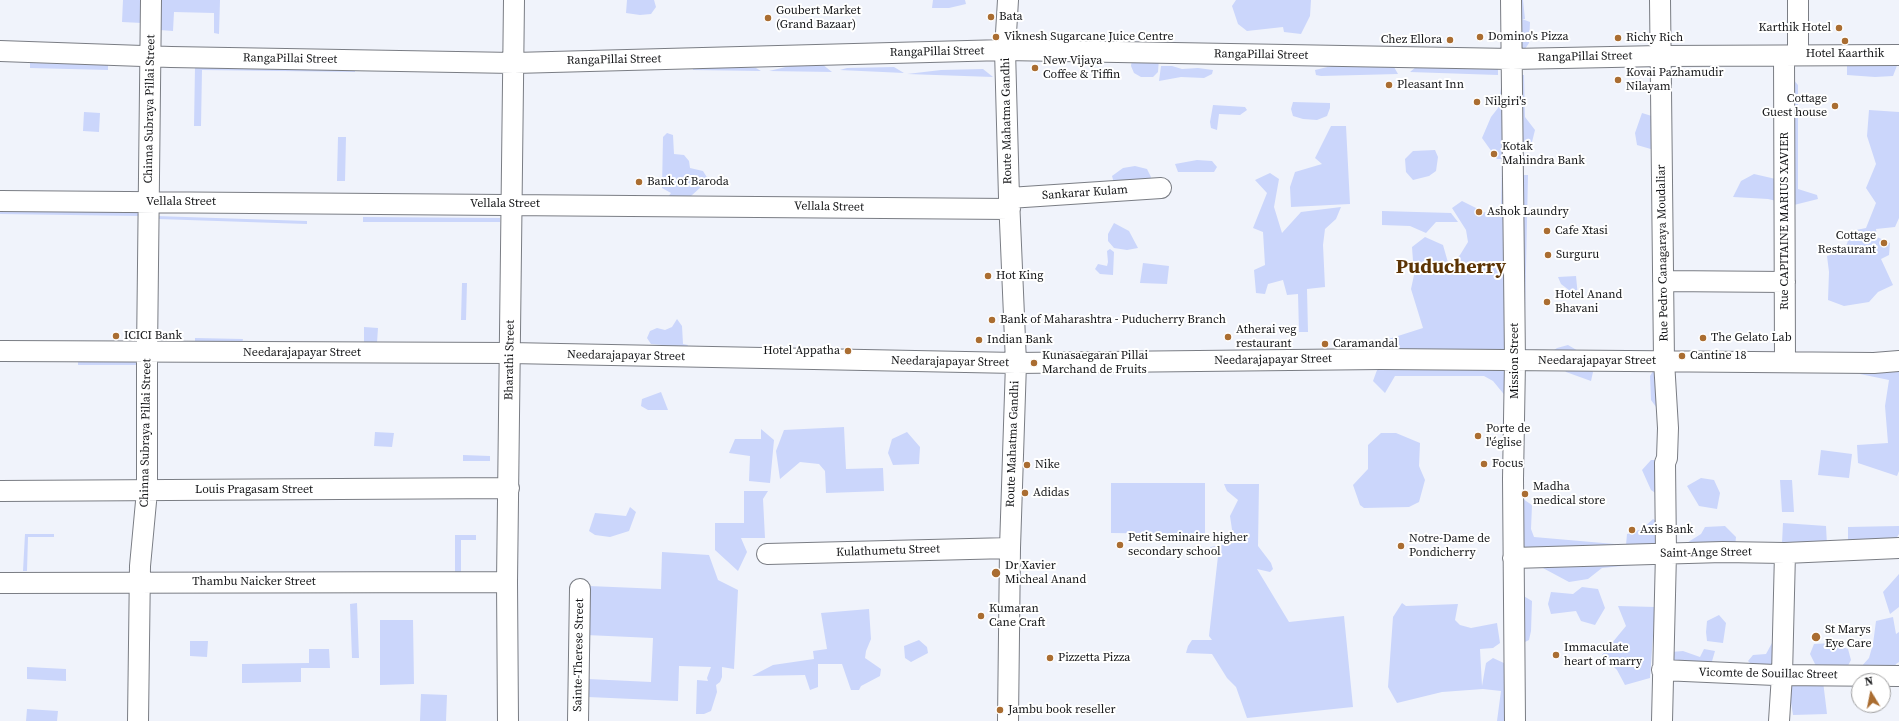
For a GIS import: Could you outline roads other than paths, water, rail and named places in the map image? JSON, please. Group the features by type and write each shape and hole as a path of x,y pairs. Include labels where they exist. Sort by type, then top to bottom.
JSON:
{"street":[{"name":"Chinna Subraya Pillai Street","path":"138,721 140,582 147,491 146,353 150,202 151,0"},
{"name":"Bharathi Street","path":"508,721 514,0"},
{"name":"Route Mahatma Gandhi","path":"1008,0 1006,50 1009,204 1016,364 1010,548 1008,721"},
{"name":"Mission Street","path":"1511,0 1516,361 1513,558 1515,721"},
{"name":"Rue Pedro Canagaraya Moudaliar","path":"1660,0 1664,361 1668,428 1667,458 1665,463 1666,554 1662,670 1662,721"},
{"name":"Rue CAPITAINE MARIUS XAVIER","path":"1785,362 1785,282 1791,55 1798,0"},
{"name":"RangaPillai Street","path":"0,51 151,56 514,63 1006,50 1512,59 1661,56 1899,55"},
{"name":"Sankarar Kulam","path":"1009,204 1161,188"},
{"name":"Vellala Street","path":"0,201 512,204 1009,204"},
{"path":"1663,282 1785,282"},
{"name":"Needarajapayar Street","path":"0,351 510,354 1016,364 1381,359 1516,361 1899,361"},
{"name":"Louis Pragasam Street","path":"0,491 509,488"},
{"name":"Kulathumetu Street","path":"767,554 1010,548"},
{"name":"Saint-Ange Street","path":"1513,558 1785,553 1899,548"},
{"path":"1779,721 1782,675 1785,553"},
{"name":"Thambu Naicker Street","path":"0,582 508,582"},
{"name":"Sainte-Therese Street","path":"578,721 580,590"},
{"name":"Vicomte de Souillac Street","path":"1662,670 1782,675 1899,676"}],"place":[{"name":"Bata","path":"991,17"},
{"name":"Goubert Market (Grand Bazaar)","path":"768,18"},
{"name":"Karthik Hotel","path":"1839,28"},
{"name":"Viknesh Sugarcane Juice Centre","path":"996,37"},
{"name":"Domino's Pizza","path":"1480,37"},
{"name":"Richy Rich","path":"1618,38"},
{"name":"Chez Ellora","path":"1450,40"},
{"name":"Hotel Kaarthik","path":"1845,41"},
{"name":"New Vijaya Coffee & Tiffin","path":"1035,68"},
{"name":"Kovai Pazhamudir Nilayam","path":"1618,80"},
{"name":"Pleasant Inn","path":"1389,85"},
{"name":"Nilgiri's","path":"1477,102"},
{"name":"Cottage Guest house","path":"1835,106"},
{"name":"Kotak Mahindra Bank","path":"1494,154"},
{"name":"Bank of Baroda","path":"639,182"},
{"name":"Ashok Laundry","path":"1479,212"},
{"name":"Cafe Xtasi","path":"1547,231"},
{"name":"Cottage Restaurant","path":"1884,243"},
{"name":"Surguru","path":"1548,255"},
{"name":"Hot King","path":"988,276"},
{"name":"Hotel Anand Bhavani","path":"1547,302"},
{"name":"Bank of Maharashtra - Puducherry Branch","path":"992,320"},
{"name":"ICICI Bank","path":"116,336"},
{"name":"Atherai veg restaurant","path":"1228,337"},
{"name":"The Gelato Lab","path":"1703,338"},
{"name":"Indian Bank","path":"979,340"},
{"name":"Caramandal","path":"1325,344"},
{"name":"Hotel Appatha","path":"848,351"},
{"name":"Cantine 18","path":"1682,356"},
{"name":"Kunasaegaran Pillai Marchand de Fruits","path":"1034,363"},
{"name":"Porte de l'église","path":"1478,436"},
{"name":"Focus","path":"1484,464"},
{"name":"Nike","path":"1027,465"},
{"name":"Adidas","path":"1025,493"},
{"name":"Madha medical store","path":"1525,494"},
{"name":"Axis Bank","path":"1632,530"},
{"name":"Petit Seminaire higher secondary school","path":"1120,545"},
{"name":"Notre-Dame de Pondicherry","path":"1401,546"},
{"name":"Dr Xavier Micheal Anand","path":"996,573"},
{"name":"Kumaran Cane Craft","path":"981,616"},
{"name":"St Marys Eye Care","path":"1816,637"},
{"name":"Immaculate heart of marry","path":"1556,655"},
{"name":"Pizzetta Pizza","path":"1050,658"},
{"name":"Jambu book reseller","path":"1000,710"}],"district":[{"name":"Puducherry","path":"1451,268"}]}
